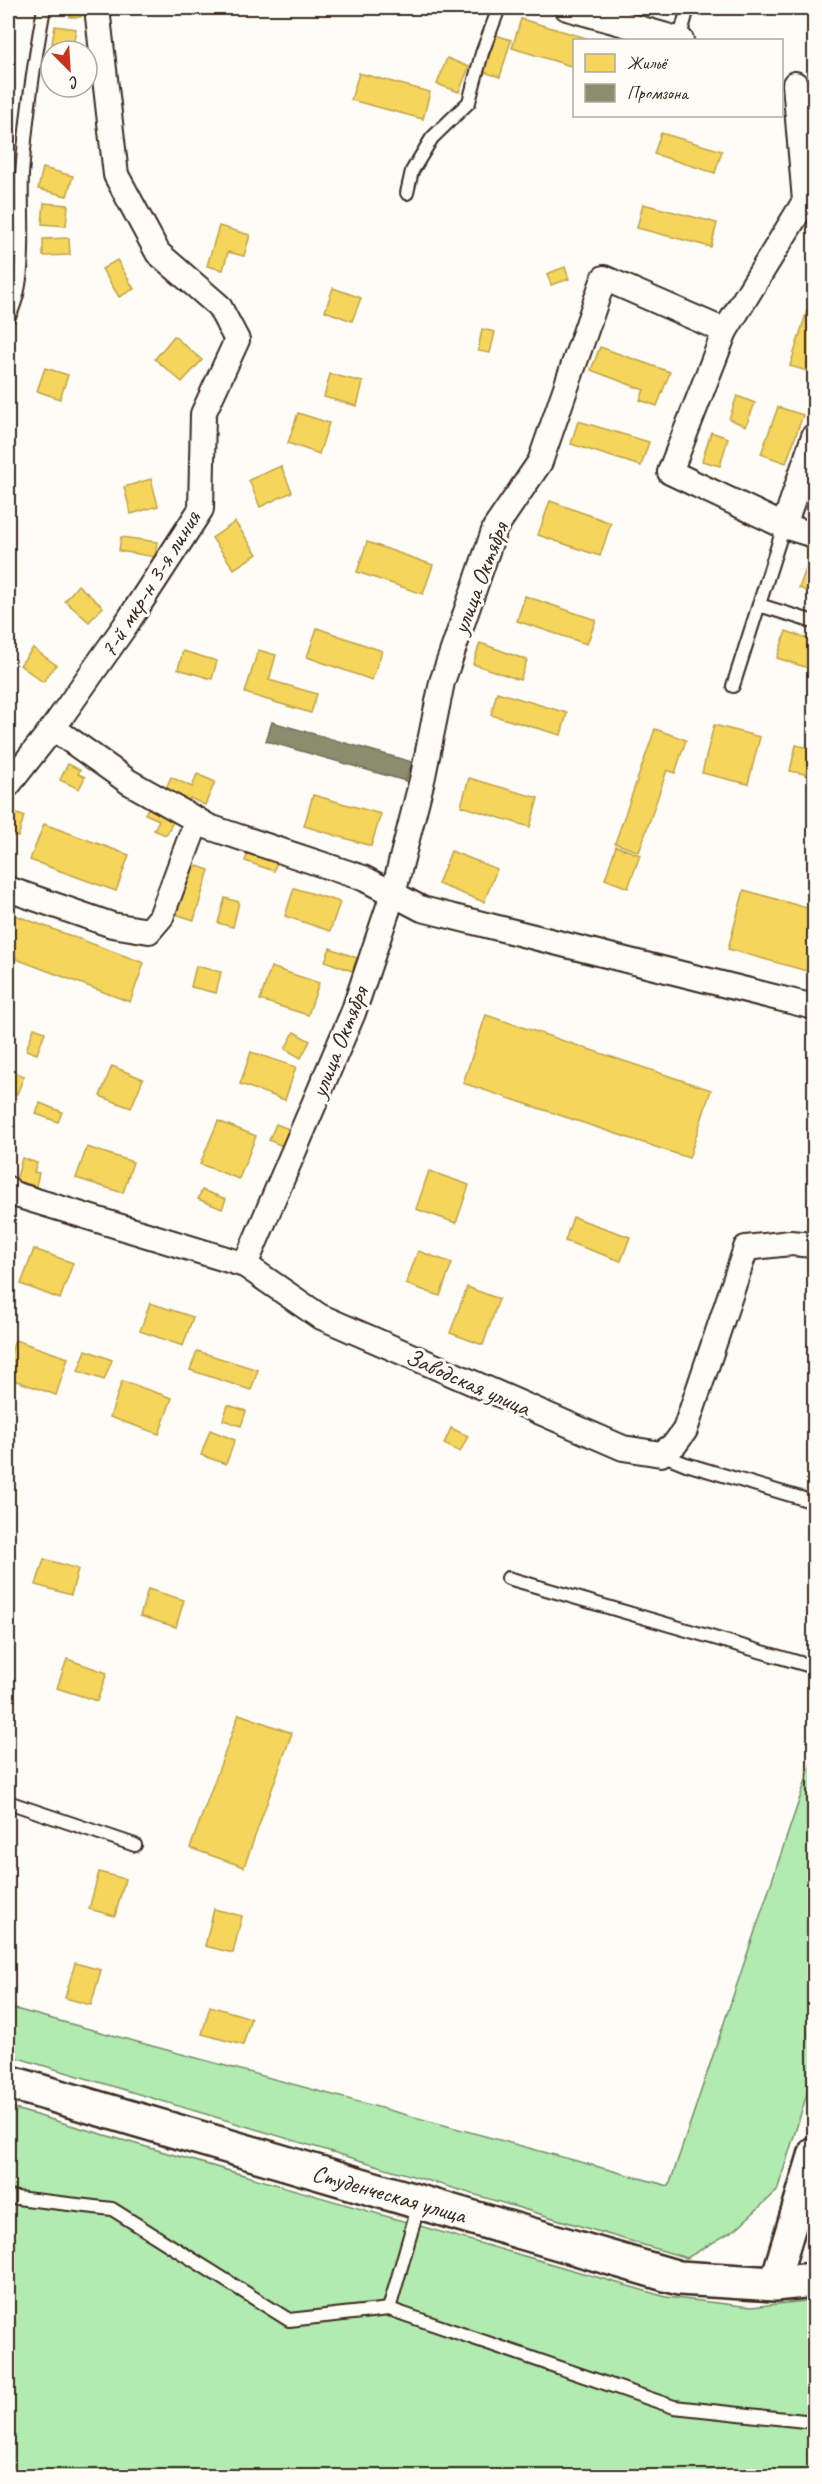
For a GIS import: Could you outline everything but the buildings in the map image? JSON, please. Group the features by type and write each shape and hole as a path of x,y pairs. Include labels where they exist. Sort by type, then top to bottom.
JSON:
{"main road":[{"name":"Студенческая улица","path":"8,2082 679,2278 774,2284 814,2280"}],"street":[{"name":"7-й мкр-н 3-я линия","path":"12,770 53,728 126,626 201,509 203,414 237,340 219,306 158,253 116,175 97,8"},
{"path":"567,8 676,39"},
{"path":"797,83 805,201 725,332 670,472 784,526 814,535"},
{"name":"улица Октября","path":"245,1265 353,1013 393,894 423,776 442,682 495,528 540,462 604,278 725,332"},
{"path":"784,526 814,436"},
{"path":"53,728 129,782 209,827 363,878 422,909 814,1007"},
{"path":"8,889 112,925 148,931 161,917 196,820"},
{"name":"Заводская улица","path":"8,1189 10,1193 245,1265 319,1316 622,1448 661,1454"},
{"path":"661,1454 681,1438 689,1421 746,1248 790,1243 814,1245"},
{"path":"774,2284 814,2151"}],"lane":[{"path":"8,318 16,304 20,265 22,176 31,78 44,8"},
{"path":"407,193 412,171 432,138 469,102 482,53 499,8"},
{"path":"680,39 688,8"},
{"path":"733,686 784,526"},
{"path":"759,605 814,622"},
{"path":"661,1454 676,1461 814,1502"},
{"path":"508,1578 814,1667"},
{"path":"8,1802 135,1845"},
{"path":"8,2197 112,2209 289,2320 388,2309 674,2407 814,2422"},
{"path":"388,2309 419,2203"}],"green space":[{"path":"814,1756 814,2071 777,2191 736,2229 687,2258 8,2055 8,2007 669,2186"},
{"path":"8,2107 666,2297 751,2307 814,2300 814,2476 8,2476"}]}
